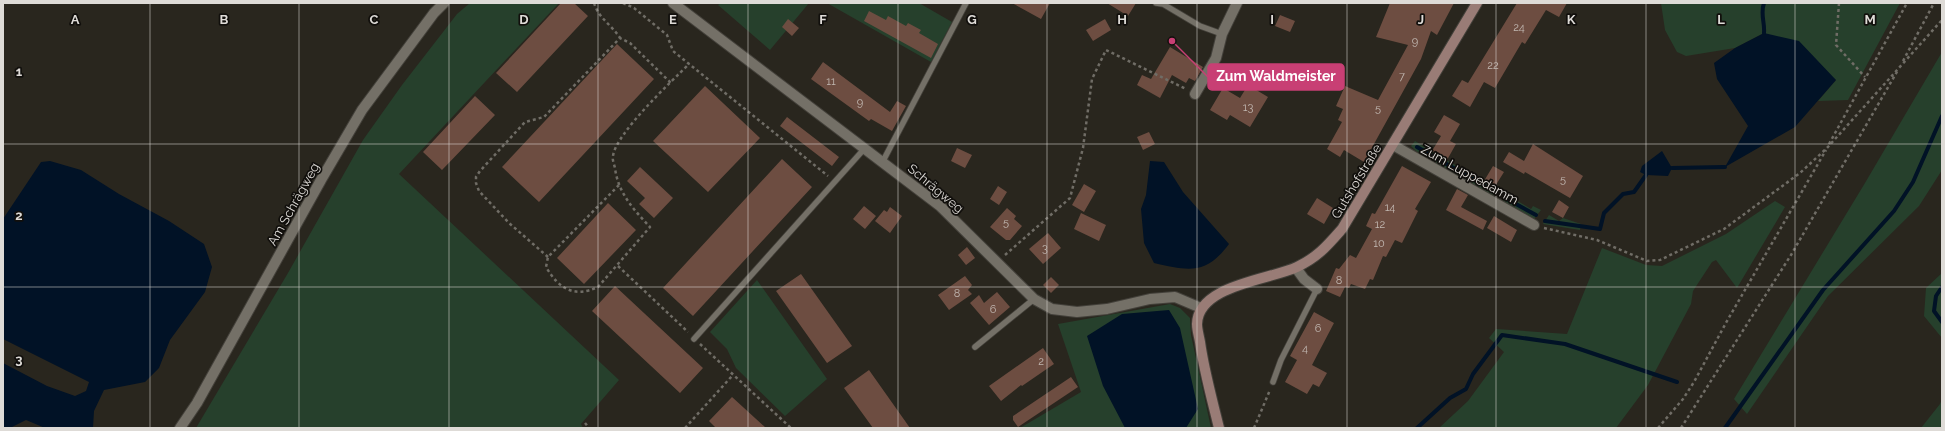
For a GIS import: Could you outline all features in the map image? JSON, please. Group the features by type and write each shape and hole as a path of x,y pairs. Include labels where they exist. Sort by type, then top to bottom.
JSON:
{"street":[{"name":"Am Schrägweg","path":"180,428 197,403 362,110 434,13 444,3"},
{"name":"Schrägweg","path":"673,3 865,147 940,206 1034,299 1052,308 1077,312 1107,309 1150,299 1175,297 1201,308"},
{"path":"1195,94 1216,58 1222,34 1237,3"},
{"name":"Gutshofstraße","path":"1201,308 1212,297 1224,291 1296,268 1322,253 1342,229 1477,3"},
{"name":"Zum Luppedamm","path":"1393,145 1534,225"},
{"path":"1296,268 1304,279 1317,289"},
{"path":"1201,308 1197,324 1202,358 1219,428"}],"lane":[{"path":"883,161 966,3"},
{"path":"1156,3 1163,4 1200,26 1222,34"},
{"path":"694,338 865,147"},
{"path":"1273,382 1281,360 1317,289"},
{"path":"976,347 1034,299"}],"path":[{"path":"594,3 602,18 617,32 620,38 630,43 671,83"},
{"path":"623,3 634,8 667,35 673,51 834,181"},
{"path":"1839,3 1836,45 1865,77"},
{"path":"1658,428 1683,399 1694,382 1726,321 1827,148 1906,3"},
{"path":"1681,428 1791,255 1901,64 1934,3"},
{"path":"1534,225 1597,240 1647,261 1660,260 1724,229 1800,173 1827,148 1901,64 1942,21"},
{"path":"548,257 509,223 484,198 479,191 476,183 476,177 525,122 544,117 620,38"},
{"path":"998,262 1070,198 1083,148 1092,79 1106,50 1195,94"},
{"path":"619,185 548,257 546,267 553,279 564,288 576,293 587,292 598,287 618,266 650,227 632,208 619,185 613,156 619,140 689,64"},
{"path":"618,266 732,376 790,428"},
{"path":"685,428 732,376"},
{"path":"1254,428 1273,382"},
{"path":"585,423 589,428"}],"green space":[{"path":"470,3 559,3 399,174 619,380 581,424 583,428 196,428 288,273 363,140 402,85 457,14"},
{"path":"721,3 809,3 770,50 718,5"},
{"path":"827,3 919,3 952,22 931,62"},
{"path":"1661,3 1900,3 1848,100 1818,101 1836,80 1764,33 1735,48 1686,56 1677,52 1665,30"},
{"path":"1942,52 1942,170 1919,206 1828,296 1747,414 1734,399 1865,183"},
{"path":"1415,141 1494,188 1496,191 1493,196 1416,151 1411,146"},
{"path":"1506,194 1531,209 1533,206 1541,210 1534,219 1503,201"},
{"path":"1775,201 1785,207 1737,288 1716,260 1712,262 1693,291 1691,304 1648,385 1616,428 1439,428 1468,401 1504,352 1489,338 1496,329 1567,334 1602,248 1646,265 1662,266 1726,234"},
{"path":"1549,215 1559,221 1563,218 1581,224 1580,230 1543,224"},
{"path":"1942,273 1942,338 1924,316 1926,288"},
{"path":"757,280 827,379 785,416 736,368 727,349 710,332"},
{"path":"1170,304 1180,308 1190,318 1191,335 1211,428 1020,428 1081,392 1058,324"},
{"path":"1942,399 1942,428 1921,428 1940,404"}],"water":[{"path":"1764,33 1799,41 1836,80 1795,127 1725,167 1748,126 1717,79 1714,63 1735,48"},
{"path":"1662,151 1672,168 1668,176 1646,175 1640,172 1642,166"},
{"path":"50,161 81,170 119,194 169,221 204,244 212,267 205,292 170,340 159,368 145,382 104,390 94,411 93,428 45,428 26,420 10,428 3,428 3,363 47,386 75,396 86,391 89,382 3,339 3,219 41,162"},
{"path":"1150,161 1164,162 1183,192 1229,244 1221,254 1204,266 1187,269 1154,263 1144,243 1141,209 1146,195"},
{"path":"1169,310 1180,328 1198,409 1186,428 1125,428 1103,386 1087,336 1122,314"}],"building":[{"path":"561,3 574,3 588,16 517,92 496,73"},
{"path":"1012,3 1050,3 1041,19"},
{"path":"1107,3 1136,3 1128,16"},
{"path":"1390,3 1454,3 1437,35 1431,31 1421,59 1364,162 1344,150 1340,157 1327,149 1342,122 1338,120 1343,109 1336,106 1345,86 1378,100 1408,45 1376,37"},
{"path":"1517,3 1567,3 1559,17 1546,10 1525,44 1522,42 1495,88 1484,82 1470,107 1452,96 1462,80 1468,83"},
{"path":"869,11 886,20 888,16 906,26 908,23 921,30 919,33 938,44 931,58 864,21"},
{"path":"1280,15 1295,21 1290,32 1275,26"},
{"path":"788,19 799,28 792,36 782,27"},
{"path":"1105,19 1111,30 1093,41 1086,30"},
{"path":"617,44 654,79 539,202 502,167"},
{"path":"1170,47 1203,67 1195,81 1189,78 1186,83 1172,75 1160,98 1137,85 1142,75 1151,79"},
{"path":"823,62 890,112 897,101 906,106 892,131 871,119 869,121 811,79"},
{"path":"1248,85 1268,97 1250,127 1230,115 1227,120 1210,110 1223,88 1240,98"},
{"path":"705,86 760,138 708,192 653,141"},
{"path":"475,96 495,115 442,170 423,152"},
{"path":"1444,115 1460,124 1450,141 1456,144 1447,160 1432,151 1441,136 1434,132"},
{"path":"787,117 839,157 832,166 780,126"},
{"path":"1149,132 1155,144 1143,150 1137,137"},
{"path":"1533,144 1583,176 1570,198 1525,172 1524,174 1503,162 1509,152 1524,161"},
{"path":"957,148 972,155 965,168 951,161"},
{"path":"782,159 812,187 693,316 663,288"},
{"path":"1402,166 1431,182 1415,209 1418,211 1402,243 1395,240 1386,257 1383,256 1373,280 1370,279 1365,289 1351,284 1349,288 1345,287 1340,297 1326,291 1336,268 1339,269 1350,255 1356,258 1372,229 1366,226 1372,213 1375,214"},
{"path":"1493,166 1504,172 1494,188 1484,181"},
{"path":"640,167 673,198 654,218 639,204 645,198 627,181"},
{"path":"1084,184 1096,191 1084,212 1072,205"},
{"path":"998,186 1007,192 999,205 990,199"},
{"path":"1457,189 1468,195 1461,207 1487,221 1483,230 1446,210"},
{"path":"1317,198 1333,208 1324,224 1307,214"},
{"path":"1559,200 1569,207 1563,218 1552,212"},
{"path":"608,203 636,230 584,284 557,258"},
{"path":"864,206 876,216 865,229 853,219"},
{"path":"890,207 902,216 890,233 875,221 884,210 887,212"},
{"path":"1007,208 1016,216 1014,219 1022,226 1010,240 1006,240 990,227"},
{"path":"1081,213 1106,225 1099,241 1074,229"},
{"path":"1494,216 1517,230 1511,242 1487,228"},
{"path":"1048,233 1061,248 1043,264 1029,249"},
{"path":"967,247 975,258 966,265 958,255"},
{"path":"801,274 852,346 827,363 776,291"},
{"path":"965,276 972,285 968,290 972,294 949,310 938,295"},
{"path":"1051,277 1059,285 1051,293 1043,285"},
{"path":"615,286 703,368 680,393 592,311"},
{"path":"997,292 1010,307 989,325 970,303 979,295 984,303"},
{"path":"1314,312 1334,323 1312,365 1327,373 1319,387 1313,384 1307,394 1285,382 1297,360 1290,356"},
{"path":"1043,348 1054,364 1022,386 1021,385 1001,401 989,386"},
{"path":"869,370 910,428 873,428 844,388"},
{"path":"1071,377 1078,387 1018,427 1013,420 1013,416"},
{"path":"732,397 766,428 716,428 709,421"}],"waterway":[{"path":"1764,3 1762,11 1764,33"},
{"path":"1725,428 1823,290 1894,211 1913,182 1942,116"},
{"path":"1417,147 1495,192"},
{"path":"1672,168 1725,167"},
{"path":"1545,221 1600,229 1604,213 1623,194 1634,192 1646,175"},
{"path":"1505,198 1536,215"},
{"path":"1942,287 1936,296 1934,311 1942,322"},
{"path":"1417,428 1450,398 1466,389 1473,374 1502,335 1565,344 1677,382"}],"place":[{"name":"Zum Waldmeister","path":"1172,41"}]}
